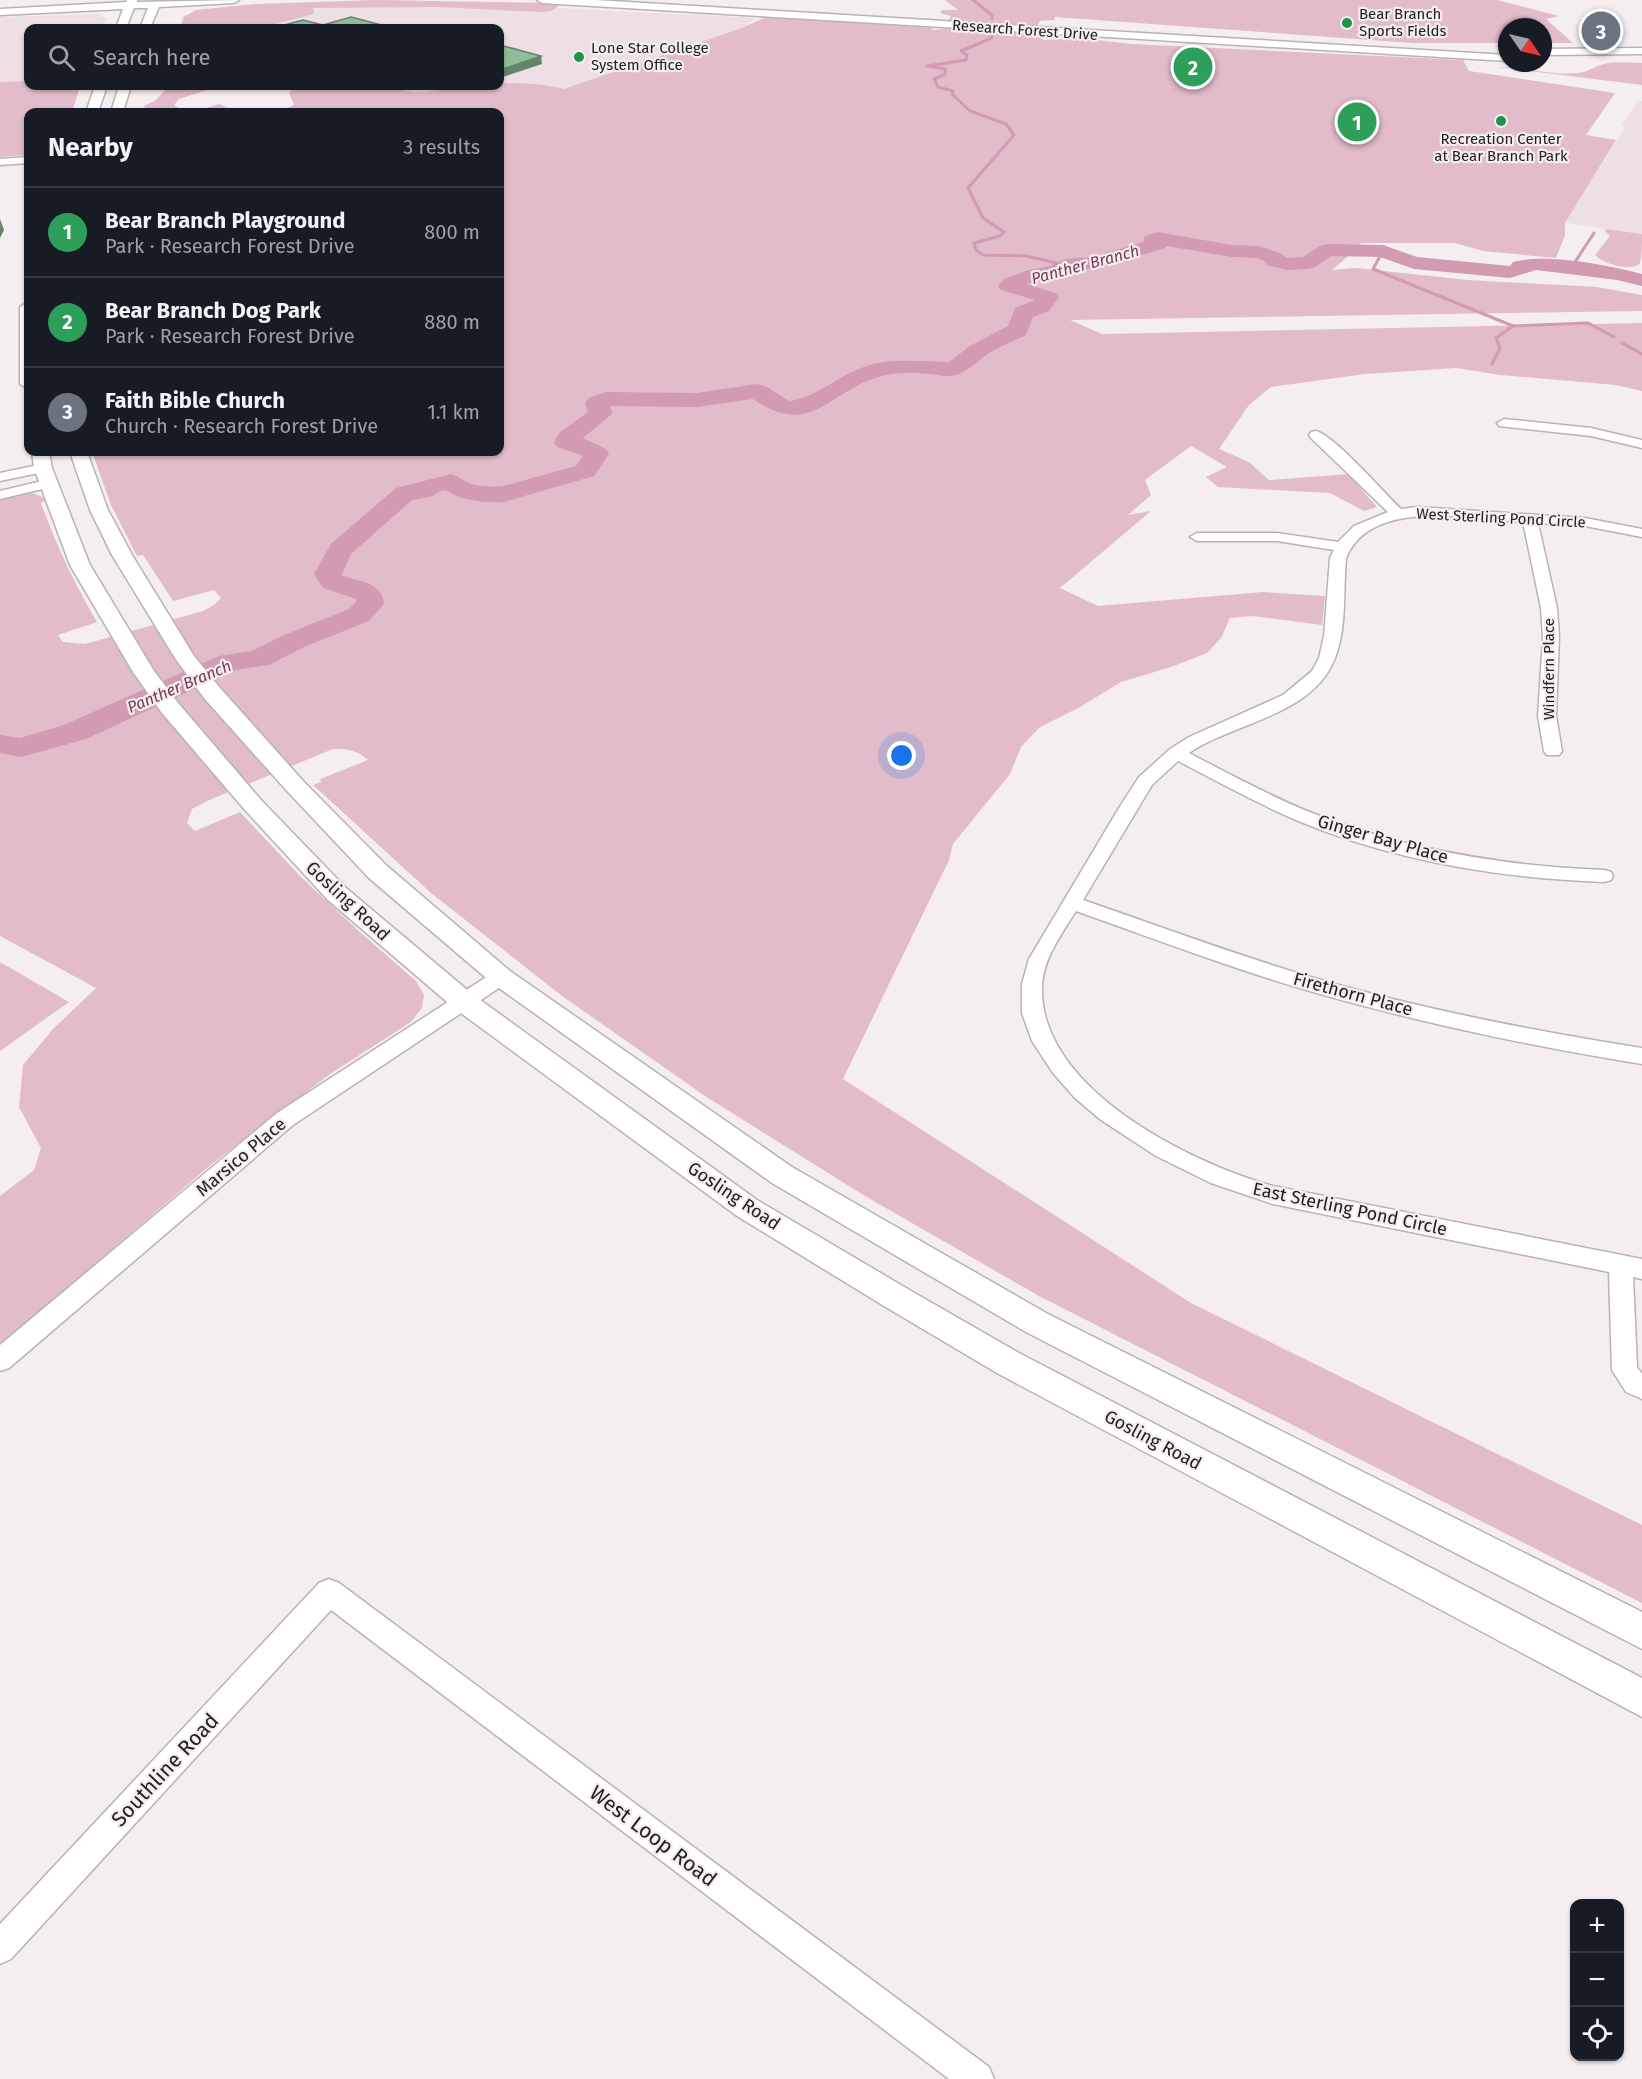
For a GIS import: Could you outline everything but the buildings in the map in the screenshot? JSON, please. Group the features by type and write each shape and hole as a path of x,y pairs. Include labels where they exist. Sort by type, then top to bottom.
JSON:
{"main road":[{"path":"0,12 155,2 234,0"},
{"name":"Research Forest Drive","path":"543,0 931,21 1498,57"},
{"name":"Research Forest Drive","path":"651,0 931,21"},
{"path":"0,6 99,1 128,5"},
{"path":"147,24 155,2"},
{"path":"150,17 201,2"},
{"path":"122,24 128,5"},
{"name":"Research Forest Drive","path":"1045,28 1498,51"},
{"path":"1552,52 1642,51"},
{"path":"1552,59 1642,58"},
{"path":"93,108 100,90"},
{"path":"118,108 124,90"},
{"path":"79,456 99,510 153,607 185,658 212,693 296,787 378,872 501,977 782,1175 946,1271 1058,1334 1642,1631"},
{"name":"Gosling Road","path":"44,468 80,565 144,672 170,708 253,806 336,894 463,1001 747,1208 1008,1364 1642,1698"}],"street":[{"path":"0,162 24,160"},
{"path":"0,169 24,167"},
{"path":"1504,423 1591,432 1642,444"},
{"path":"1316,435 1340,454 1371,491 1397,513"},
{"path":"0,477 44,468"},
{"path":"0,495 44,468"},
{"name":"West Sterling Pond Circle","path":"1341,548 1349,536 1364,525 1397,513 1438,512 1529,517 1608,525 1642,533"},
{"name":"Windfern Place","path":"1529,517 1541,562 1549,608 1551,637 1547,716 1553,751"},
{"path":"1176,753 1218,730 1286,700 1301,691 1322,670 1330,648 1338,558 1341,548 1277,537 1197,537"},
{"name":"Ginger Bay Place","path":"1176,753 1322,824 1393,846 1433,856 1503,868 1548,874 1604,876"},
{"name":"East Sterling Pond Circle","path":"1176,753 1145,781 1045,946 1037,965 1031,998 1036,1024 1044,1042 1074,1083 1097,1105 1127,1127 1187,1163 1221,1178 1274,1195 1632,1266"},
{"name":"Firethorn Place","path":"1072,903 1272,972 1356,997 1478,1027 1642,1056"},
{"name":"Marsico Place","path":"0,1360 285,1119 501,977"},
{"path":"1632,1266 1625,1370 1635,1384 1642,1388"},
{"name":"Southline Road","path":"0,1948 329,1592"},
{"name":"West Loop Road","path":"329,1592 977,2079"}],"shaded area":[{"path":"376,0 551,3 559,6 551,11 541,12 437,7 313,8 314,14 275,24 181,24 184,17 196,10 255,4"},
{"path":"945,0 1497,0 1559,16 1498,18 1498,43 1411,43 1055,17 1055,20 1040,21 1034,34 1044,37 1043,40 1077,38 1133,44 1463,60 1469,71 1615,93 1586,135 1616,140 1565,223 1565,235 1556,258 1483,251 1455,243 1361,243 1357,248 1352,247 1351,251 1354,251 1332,270 1356,268 1468,280 1597,287 1642,295 1642,311 1070,320 1102,334 1642,323 1642,391 1616,385 1501,375 1456,368 1365,374 1271,387 1249,405 1219,449 1249,462 1269,480 1348,474 1377,507 1364,511 1330,493 1218,487 1206,477 1227,467 1191,446 1145,480 1151,495 1128,515 1151,511 1060,588 1098,606 1263,592 1325,596 1322,625 1253,616 1230,618 1221,638 1207,653 1121,682 1080,707 1040,727 1021,747 1010,774 953,844 949,860 843,1079 1191,1303 1642,1525 1642,1603 1039,1296 865,1196 705,1096 562,996 431,893 313,785 321,782 320,779 368,760 348,750 333,749 207,801 192,809 187,823 195,831 240,812 302,878 416,981 424,995 422,1008 411,1022 330,1074 213,1163 0,1345 0,1196 34,1170 41,1148 19,1107 23,1065 53,1029 96,988 0,936 0,498 30,493 46,500 41,503 53,534 97,622 58,635 63,642 85,644 203,611 221,598 214,590 173,601 143,555 137,556 111,505 93,456 504,456 504,108 287,108 294,105 289,93 291,90 428,92 504,90 504,83 514,83 564,89 739,29 764,18 932,28 933,30 944,29 951,16 940,13 942,10 958,10"},
{"name":"Lone Star College System Office","path":"292,6 517,6 756,18 741,29 564,90 407,101 367,90 504,90 504,24 181,24 182,15"},
{"path":"99,14 106,19 104,24 24,24 24,81 0,82 0,17"},
{"path":"1552,24 1573,43 1552,43"},
{"path":"1618,62 1642,63 1642,85 1538,72 1568,74"},
{"path":"24,81 24,90 79,90 73,108 24,108 24,155 0,157 0,82"},
{"path":"165,90 207,90 179,99 174,105 179,108 145,108 144,106 156,100"},
{"path":"1638,101 1642,101 1642,234 1565,223 1625,127 1621,126"},
{"path":"219,104 228,108 205,108"},
{"path":"1606,229 1642,234 1640,263 1630,267 1617,266 1595,255 1610,236 1605,231"},
{"path":"0,962 69,1002 0,1051"}],"waterway":[{"path":"973,0 992,15 992,19"},
{"path":"991,32 992,38 961,51 967,55 966,60 927,66 945,69 945,74 934,79 938,87 953,91 952,94 970,111 1006,124 1014,135 968,188 983,218 1004,232 1000,236 974,243 976,250 983,255 1026,256 1065,265"},
{"path":"1560,268 1575,262 1594,233"},
{"name":"Panther Branch","path":"0,744 21,748 75,732 229,662 259,659 294,641 359,615 370,604 369,594 333,582 328,574 340,550 405,493 424,491 432,485 451,482 461,489 491,495 504,494 585,471 597,454 577,444 566,442 569,437 600,414 597,403 606,399 697,400 757,391 775,404 789,408 810,404 858,377 875,371 905,367 955,368 978,350 1018,330 1023,313 1041,306 1048,297 1008,286 1011,283 1032,275 1056,271 1065,265 1095,263 1158,244 1152,240 1158,238 1232,251 1259,252 1273,257 1274,261 1287,264 1308,263 1327,250 1383,251 1414,263 1510,272 1520,270 1520,266 1536,264 1617,274 1642,280"},
{"path":"1383,251 1373,269 1513,326"},
{"name":"Panther Branch","path":"1634,278 1642,277"},
{"path":"1513,326 1588,323 1614,337"},
{"path":"1492,364 1500,348 1496,338 1513,326"},
{"path":"1622,343 1642,354"}],"place":[{"name":"Bear Branch Sports Fields","path":"1347,23"},
{"name":"Faith Bible Church","path":"1601,31"},
{"name":"Lone Star College System Office","path":"579,57"},
{"name":"Bear Branch Dog Park","path":"1193,67"},
{"name":"Recreation Center at Bear Branch Park","path":"1501,121"},
{"name":"Bear Branch Playground","path":"1357,122"}]}
